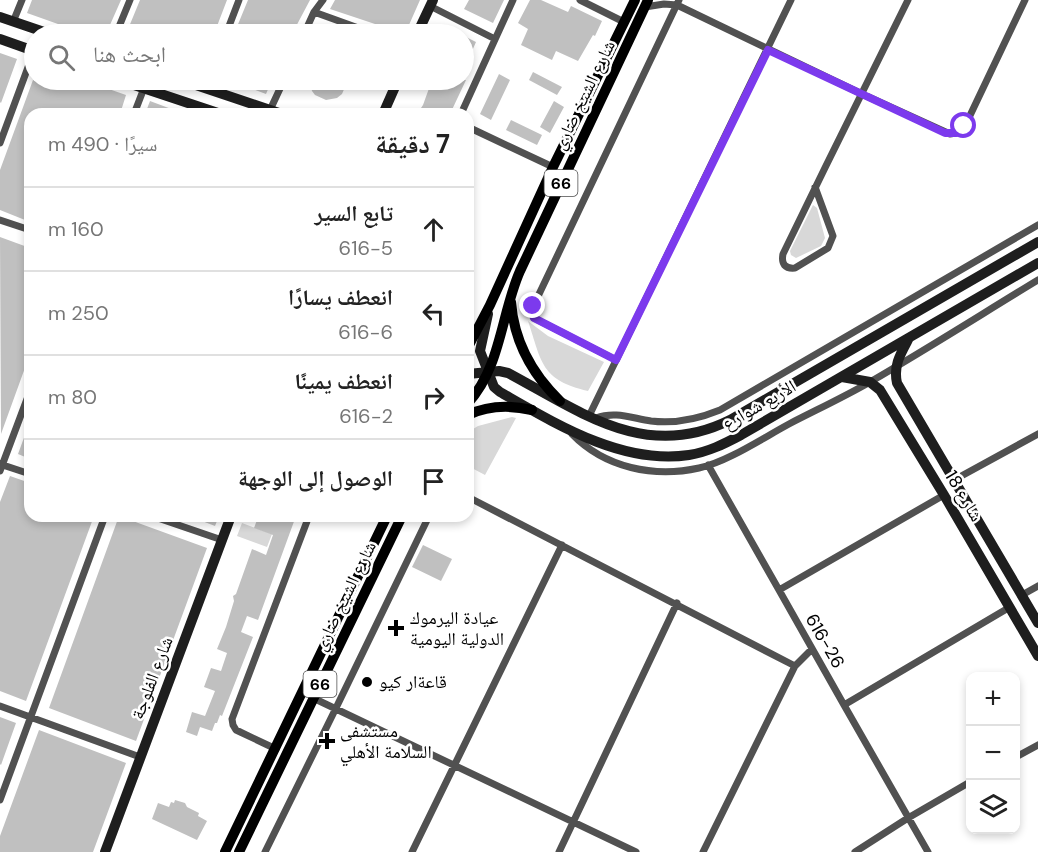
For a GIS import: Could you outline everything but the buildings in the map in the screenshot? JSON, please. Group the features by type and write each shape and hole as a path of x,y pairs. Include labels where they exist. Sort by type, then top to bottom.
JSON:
{"main road":[{"name":"شارع الشيخ ضاري","path":"474,335 635,0"},
{"name":"شارع الشيخ ضاري","path":"474,396 488,372 510,295 555,195 647,4"},
{"path":"510,295 514,325 524,353 540,379 560,401"},
{"path":"474,413 503,406 532,410"},
{"name":"شارع الشيخ ضاري","path":"225,852 384,522"},
{"name":"شارع الشيخ ضاري","path":"239,852 399,522"}],"street":[{"path":"14,22 22,0"},
{"path":"120,24 130,0"},
{"path":"230,24 239,0"},
{"path":"309,24 323,0"},
{"path":"474,85 513,0"},
{"path":"580,0 624,22"},
{"path":"791,0 616,360 592,417 617,414 651,421 679,422 720,410 1038,225"},
{"path":"815,187 833,236 831,243 828,248 795,268 789,269 782,261 783,254 815,187 908,0"},
{"path":"647,4 676,2 768,50 945,133 956,133 964,126 1025,0"},
{"path":"616,360 534,318 531,311 676,2"},
{"path":"422,24 432,3 469,24"},
{"path":"314,12 347,24"},
{"path":"0,17 24,25"},
{"path":"474,27 495,39"},
{"path":"0,39 24,47"},
{"path":"0,143 24,78"},
{"path":"136,108 143,90"},
{"path":"150,90 203,108"},
{"path":"222,90 265,108"},
{"path":"271,108 279,90"},
{"path":"386,108 394,90"},
{"path":"464,108 472,90"},
{"path":"474,130 553,167"},
{"path":"0,220 24,228"},
{"name":"الأربع شوارع","path":"474,373 508,373 592,417 640,435 686,436 716,427 1038,242"},
{"name":"الأربع شوارع","path":"490,304 480,351 495,388 567,428 632,452 661,456 691,454 723,445 1038,263"},
{"path":"567,428 598,455 628,467 676,471 708,465 870,382 1038,280"},
{"path":"896,366 909,338"},
{"name":"شارع 18","path":"896,366 896,377 900,388 1038,623"},
{"path":"842,377 870,382"},
{"name":"شارع 18","path":"870,382 880,390 1038,656"},
{"path":"24,407 1,466 24,472"},
{"path":"954,480 1038,434"},
{"name":"616-26","path":"708,465 928,852"},
{"path":"778,590 944,495"},
{"path":"474,500 795,666"},
{"path":"0,800 103,522"},
{"path":"170,522 222,540"},
{"name":"شارع الفلوجة","path":"105,852 229,522"},
{"path":"276,749 236,730 232,719 307,522"},
{"path":"265,852 426,522"},
{"path":"412,852 562,545"},
{"path":"1022,595 1038,586"},
{"path":"559,852 677,603"},
{"path":"844,705 1010,607"},
{"path":"703,852 795,666 812,649"},
{"path":"313,698 636,852"},
{"path":"0,706 140,757"},
{"path":"1020,755 1038,745"},
{"path":"855,852 908,818 966,785"}],"shaded area":[{"path":"813,205 817,208 825,238 821,246 796,258 791,255 790,251"},
{"path":"528,321 548,336 604,362 588,391 561,381 546,368"},
{"path":"512,417 516,418 485,475 474,469 474,428"},
{"path":"242,523 272,534 267,547 237,536"}],"place":[{"name":"عيادة اليرموك الدولية اليومية","path":"396,628"},
{"name":"قاعةار كيو","path":"367,682"},
{"name":"مستشفى السلامة الأهلي","path":"327,741"}],"route":[{"path":"533,306 531,311 534,318 616,360 768,50 945,133 956,133 964,126"}]}
